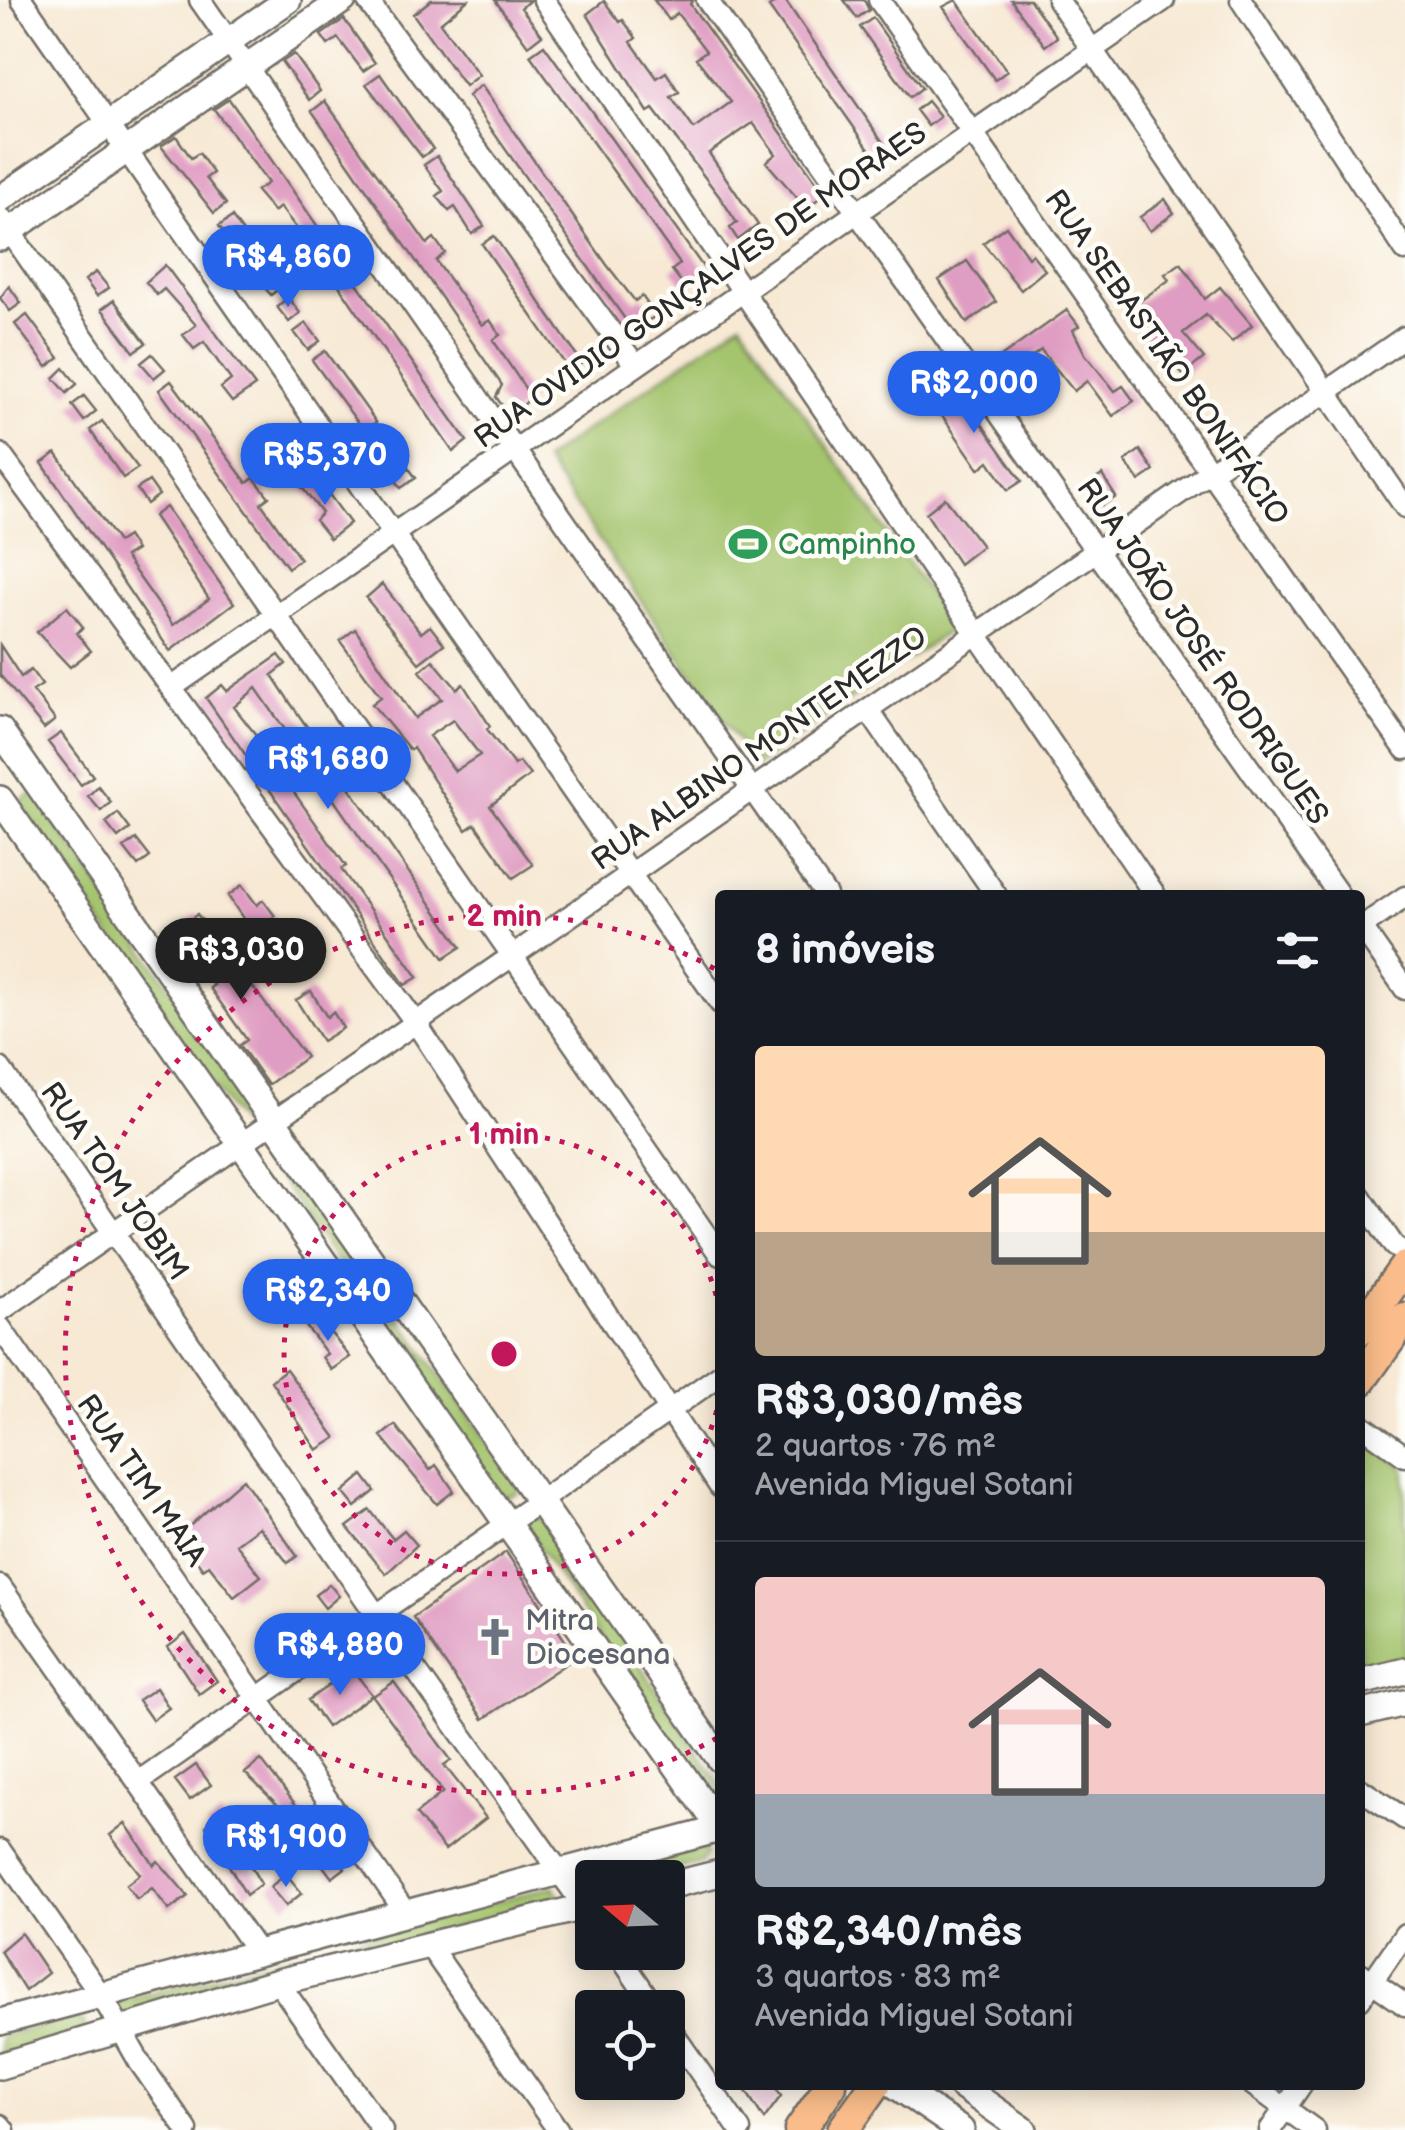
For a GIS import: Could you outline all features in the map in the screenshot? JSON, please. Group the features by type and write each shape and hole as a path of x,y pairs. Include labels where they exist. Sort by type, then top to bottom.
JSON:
{"main road":[{"path":"1365,1323 1405,1268"},
{"path":"1365,1374 1405,1318"},
{"path":"800,2130 828,2090"},
{"path":"843,2130 871,2090"}],"street":[{"path":"22,0 715,995"},
{"path":"200,0 822,890"},
{"path":"0,199 288,0"},
{"path":"342,0 3,229 277,614 715,1248"},
{"path":"367,0 636,366"},
{"path":"544,0 1152,890"},
{"name":"RUA JOÃO JOSÉ RODRIGUES","path":"708,0 1335,890"},
{"name":"RUA SEBASTIÃO BONIFÁCIO","path":"879,0 1405,749"},
{"path":"1058,0 1405,507"},
{"name":"RUA OVIDIO GONÇALVES DE MORAES","path":"170,688 1164,0"},
{"path":"1241,0 1405,250"},
{"name":"RUA ALBINO MONTEMEZZO","path":"0,1311 1405,337"},
{"path":"0,454 416,1023 715,1479"},
{"path":"868,710 993,890"},
{"path":"0,730 715,1752"},
{"path":"33,777 0,800 715,1822"},
{"path":"1365,924 1405,897"},
{"path":"1365,933 1405,988"},
{"name":"RUA TOM JOBIM","path":"0,1068 376,1616 575,1890"},
{"path":"1365,1203 1394,1246 1405,1254"},
{"name":"RUA TIM MAIA","path":"0,1327 406,1913"},
{"path":"138,1782 715,1378"},
{"path":"1365,1428 1405,1456"},
{"path":"0,1586 256,1950"},
{"path":"1365,1681 1405,1671"},
{"path":"1365,1713 1405,1703"},
{"path":"1365,1792 1405,1819"},
{"path":"0,2022 104,1998 256,1950 715,1830"},
{"path":"0,1850 104,1998 121,2032 188,2130"},
{"path":"685,1882 715,1874"},
{"path":"0,2066 278,1982 428,1944 575,1913"},
{"path":"1365,1984 1405,1934"},
{"path":"428,1944 558,2130"},
{"path":"278,1982 382,2130"},
{"path":"1365,1985 1405,2005"},
{"path":"685,2051 740,2130"},
{"path":"902,2090 961,2130"},
{"path":"967,2090 1024,2130"},
{"path":"1259,2090 1315,2130"},
{"path":"1270,2130 1298,2090"}],"green space":[{"name":"Campinho","path":"741,322 953,628 755,766 544,460"},
{"path":"34,792 259,1115 246,1126 239,1123 21,807 20,801"},
{"path":"270,1137 520,1487 518,1493 500,1498 260,1150"},
{"path":"1365,1440 1405,1469 1405,1657 1365,1667"},
{"path":"532,1516 542,1518 715,1778 715,1805 523,1525"},
{"path":"700,1846 707,1854 700,1863 685,1867 685,1860 649,1860"},
{"path":"554,1886 559,1895 552,1902 126,2016 117,2009 118,2002"},
{"path":"74,2017 84,2022 85,2032 0,2058 0,2036"}],"building":[{"path":"431,0 468,0 440,23 479,75 465,86 413,14"},
{"path":"495,0 530,0 521,8 542,35 528,46"},
{"path":"654,0 693,0 690,4 825,194 806,208 766,162 776,154 753,123 709,153 758,225 738,240 730,228 737,223 722,200 653,109 648,112 587,14 604,1 620,22 623,20 636,38 631,42 657,78 666,72 679,92 671,97 694,129 731,102 696,58 706,51 677,13 669,20"},
{"path":"785,0 889,151 877,160 769,7"},
{"path":"844,0 864,0 869,10 857,18"},
{"path":"956,0 1007,71 995,80 943,7"},
{"path":"1011,0 1030,0 1057,37 1045,46"},
{"path":"873,18 922,88 910,97 860,27"},
{"path":"344,19 375,63 363,71 338,38 328,45 321,35"},
{"path":"544,45 706,271 685,287 672,270 680,264 530,55"},
{"path":"294,54 320,91 309,100 282,62"},
{"path":"380,74 433,149 422,157 366,84"},
{"path":"481,85 607,265 635,301 642,296 656,316 632,329 468,96"},
{"path":"229,99 467,441 453,452 323,262 280,207 274,212 256,191 268,183 214,109"},
{"path":"325,101 427,244 434,238 445,253 436,261 482,325 490,320 500,335 493,340 531,397 511,418 496,397 502,385 312,111"},
{"path":"927,101 940,117 928,126 916,110"},
{"path":"176,136 191,158 199,153 213,173 206,178 226,204 214,213 161,146"},
{"path":"437,156 484,226 472,234 455,207 449,211 437,196 443,191 424,165"},
{"path":"1165,199 1174,213 1150,231 1140,217"},
{"path":"232,217 263,260 252,269 219,226"},
{"path":"1006,226 1028,257 1032,254 1045,270 1021,290 983,243"},
{"path":"494,236 582,363 570,371 482,244"},
{"path":"967,261 996,302 967,323 939,280"},
{"path":"1181,263 1205,299 1220,287 1252,325 1232,342 1206,315 1183,333 1204,358 1183,375 1162,348 1156,352 1129,309 1169,280 1165,274"},
{"path":"165,265 255,386 232,402 221,388 231,380 204,342 194,349 183,335 196,325 164,289 157,295 146,282"},
{"path":"269,270 282,286 271,295 258,280"},
{"path":"96,272 109,288 97,296 85,280"},
{"path":"9,286 21,303 10,311 0,298"},
{"path":"288,297 300,313 289,322 277,307"},
{"path":"114,300 146,343 134,352 102,309"},
{"path":"1067,310 1079,326 1073,330 1085,354 1115,391 1123,386 1134,401 1113,416 1087,381 1074,391 1041,350 1008,374 998,359"},
{"path":"27,315 59,358 47,367 15,324"},
{"path":"306,323 320,341 308,350 294,332"},
{"path":"325,351 376,422 364,431 312,360"},
{"path":"152,354 165,369 154,378 141,363"},
{"path":"64,368 77,384 67,393 54,378"},
{"path":"171,381 247,483 254,478 269,497 261,503 300,559 288,568 159,390"},
{"path":"954,385 1022,481 1008,490 989,461 979,469 932,401"},
{"path":"84,396 96,411 84,421 72,405"},
{"path":"102,421 138,468 123,478 90,430"},
{"path":"378,426 416,478 401,488 366,436"},
{"path":"1140,450 1154,471 1139,481 1125,461"},
{"path":"56,453 118,542 127,536 136,550 125,557 173,625 209,599 154,516 166,507 234,603 170,651 42,463"},
{"path":"314,474 350,523 330,539 315,520 322,513 300,485"},
{"path":"1102,475 1116,497 1103,505 1089,484"},
{"path":"149,481 159,495 147,504 137,489"},
{"path":"945,498 982,546 959,564 926,513"},
{"path":"382,584 421,633 430,626 444,644 419,663 366,598"},
{"path":"67,607 83,627 77,633 91,651 70,667 37,632"},
{"path":"355,629 415,718 442,699 420,671 433,660 457,689 463,684 490,726 487,729 514,765 519,762 530,775 490,806 533,865 513,878 475,824 466,830 413,748 410,750 372,704 381,697 340,641","holes":["453,720 480,755 455,771 429,736"]},
{"path":"0,645 21,677 31,670 42,685 33,691 55,720 44,729 0,675"},
{"path":"279,655 286,664 272,675 461,947 444,958 256,688 234,707 282,768 290,787 346,866 341,869 418,977 405,985 206,698 222,685 227,691"},
{"path":"61,733 93,776 81,785 48,742"},
{"path":"98,786 111,802 101,811 88,796"},
{"path":"118,813 130,829 118,838 106,823"},
{"path":"136,839 150,857 138,866 124,848"},
{"path":"242,885 257,905 263,900 275,916 272,918 300,949 277,969 228,896"},
{"path":"197,914 306,1057 268,1085 240,1045 247,1040 210,988 214,985 171,937"},
{"path":"311,991 327,1017 333,1012 343,1028 322,1041 296,1000"},
{"path":"317,1316 350,1357 331,1370 322,1357 327,1354 305,1325"},
{"path":"286,1369 336,1438 317,1450 271,1381"},
{"path":"395,1425 430,1470 436,1465 454,1491 437,1504 381,1436"},
{"path":"363,1475 375,1491 355,1507 343,1492"},
{"path":"243,1479 297,1556 288,1563 259,1527 236,1544 261,1576 234,1597 209,1565 203,1569 192,1554 201,1548 186,1529"},
{"path":"370,1510 393,1539 404,1530 417,1545 386,1574 347,1527"},
{"name":"Mitra Diocesana","path":"506,1552 576,1657 483,1719 413,1617"},
{"path":"329,1584 339,1596 325,1608 315,1595"},
{"path":"185,1634 217,1681 199,1694 168,1647"},
{"path":"352,1669 372,1695 327,1727 308,1700"},
{"path":"394,1682 451,1760 444,1765 486,1818 445,1850 416,1814 443,1792 373,1696"},
{"path":"156,1688 169,1708 152,1720 138,1700"},
{"path":"261,1760 345,1868 332,1878 277,1804 245,1773"},
{"path":"196,1765 211,1785 190,1800 175,1780"},
{"path":"221,1815 261,1884 246,1895 206,1826"},
{"path":"125,1823 154,1865 158,1861 188,1896 169,1910 152,1888 137,1899 126,1885 140,1874 110,1835"},
{"path":"286,1874 302,1893 286,1906 270,1887"},
{"path":"21,1933 48,1973 25,1991 0,1951"},
{"path":"745,2090 777,2090 781,2096 764,2119"}],"place":[{"name":"Campinho","path":"748,544"},
{"name":"Mitra Diocesana","path":"495,1637"}]}
